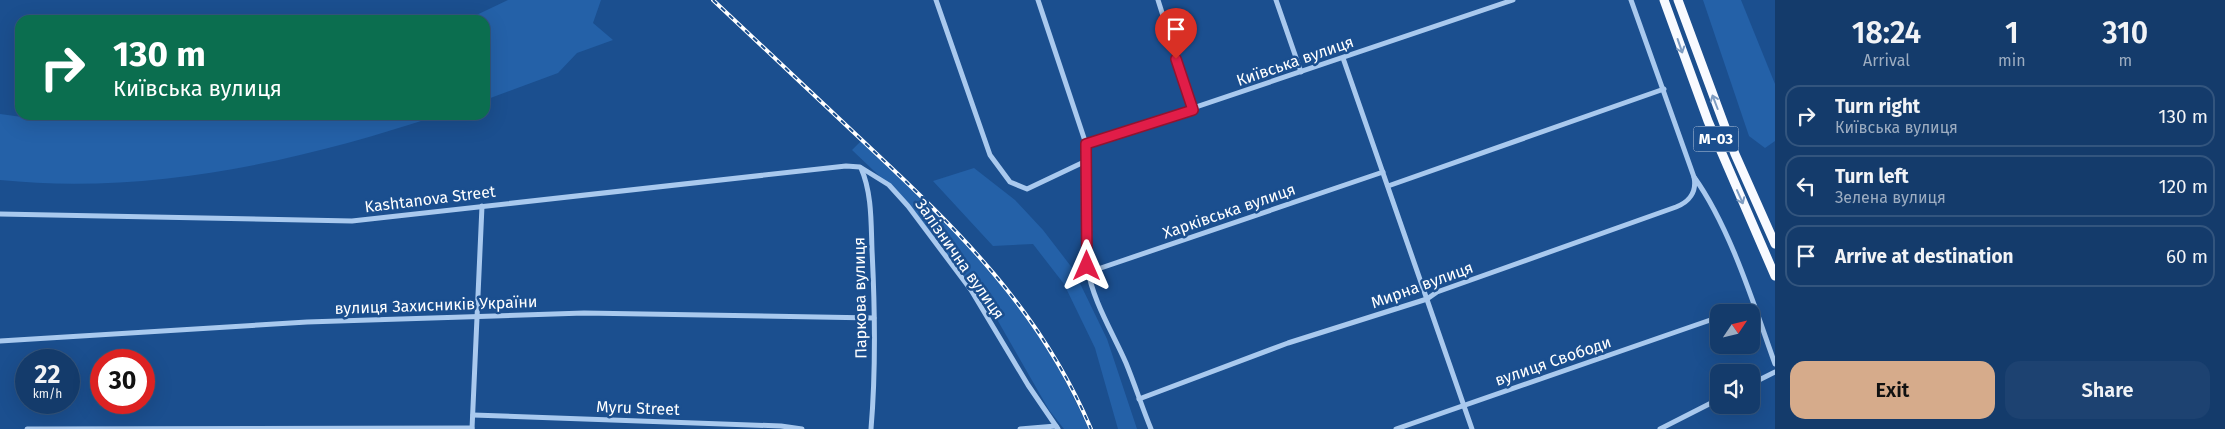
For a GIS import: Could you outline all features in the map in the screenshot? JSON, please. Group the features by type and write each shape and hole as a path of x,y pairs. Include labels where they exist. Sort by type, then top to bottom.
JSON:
{"highway":[{"name":"М-03","path":"1664,0 1708,121 1775,276"},
{"name":"М-03","path":"1678,0 1735,154 1775,244"}],"street":[{"path":"936,0 990,155 1010,182 1026,190 1086,161"},
{"path":"1038,0 1086,144 1087,262 1095,299 1126,364 1151,429"},
{"path":"1158,0 1193,110"},
{"path":"1276,0 1301,72"},
{"name":"Київська вулиця","path":"1086,144 1193,110 1513,0"},
{"path":"1630,0 1664,89 1694,176 1711,200 1754,304"},
{"path":"1342,58 1472,429"},
{"path":"1388,186 1664,89"},
{"name":"Kashtanova Street","path":"0,214 352,221 846,166 860,168"},
{"name":"Паркова вулиця","path":"860,168 868,184 873,273 874,389 871,429"},
{"name":"Залізнична вулиця","path":"860,168 889,185 908,206 971,290 1057,428"},
{"name":"Харківська вулиця","path":"1087,262 1091,269 1095,270 1383,172"},
{"name":"Мирна вулиця","path":"1139,399 1288,343 1427,299 1437,292 1680,205 1693,194 1694,176"},
{"path":"26,429 472,429 482,206"},
{"name":"вулиця Захисників України","path":"0,341 302,322 584,313 874,318"},
{"name":"вулиця Свободи","path":"1396,429 1710,320"},
{"path":"1760,322 1775,364"},
{"path":"1760,380 1775,372"},
{"path":"1660,429 1710,404"},
{"name":"Myru Street","path":"473,415 782,426 802,429"},
{"path":"1020,429 1057,428"}],"shaded area":[{"path":"508,0 601,0 593,23 613,40 577,53 558,73 490,98 490,15 476,15"},
{"path":"1703,0 1741,0 1775,84 1775,141 1765,148 1749,136"},
{"path":"0,114 15,116 15,120 423,120 332,147 222,171 111,183 0,180"},
{"path":"861,141 957,234 1002,284 1048,349 1089,429 1064,429 1049,410 994,314 894,190 852,150"},
{"path":"974,168 1015,200 1043,230 1073,269 1107,339 1137,429 1118,429 1095,348 1064,284 1033,244 993,246 933,181"}],"railway":[{"path":"713,0 899,175 964,240 994,274 1022,309 1047,346 1070,386 1091,429"}],"route":[{"path":"1087,266 1086,144 1193,110 1176,59"}]}
